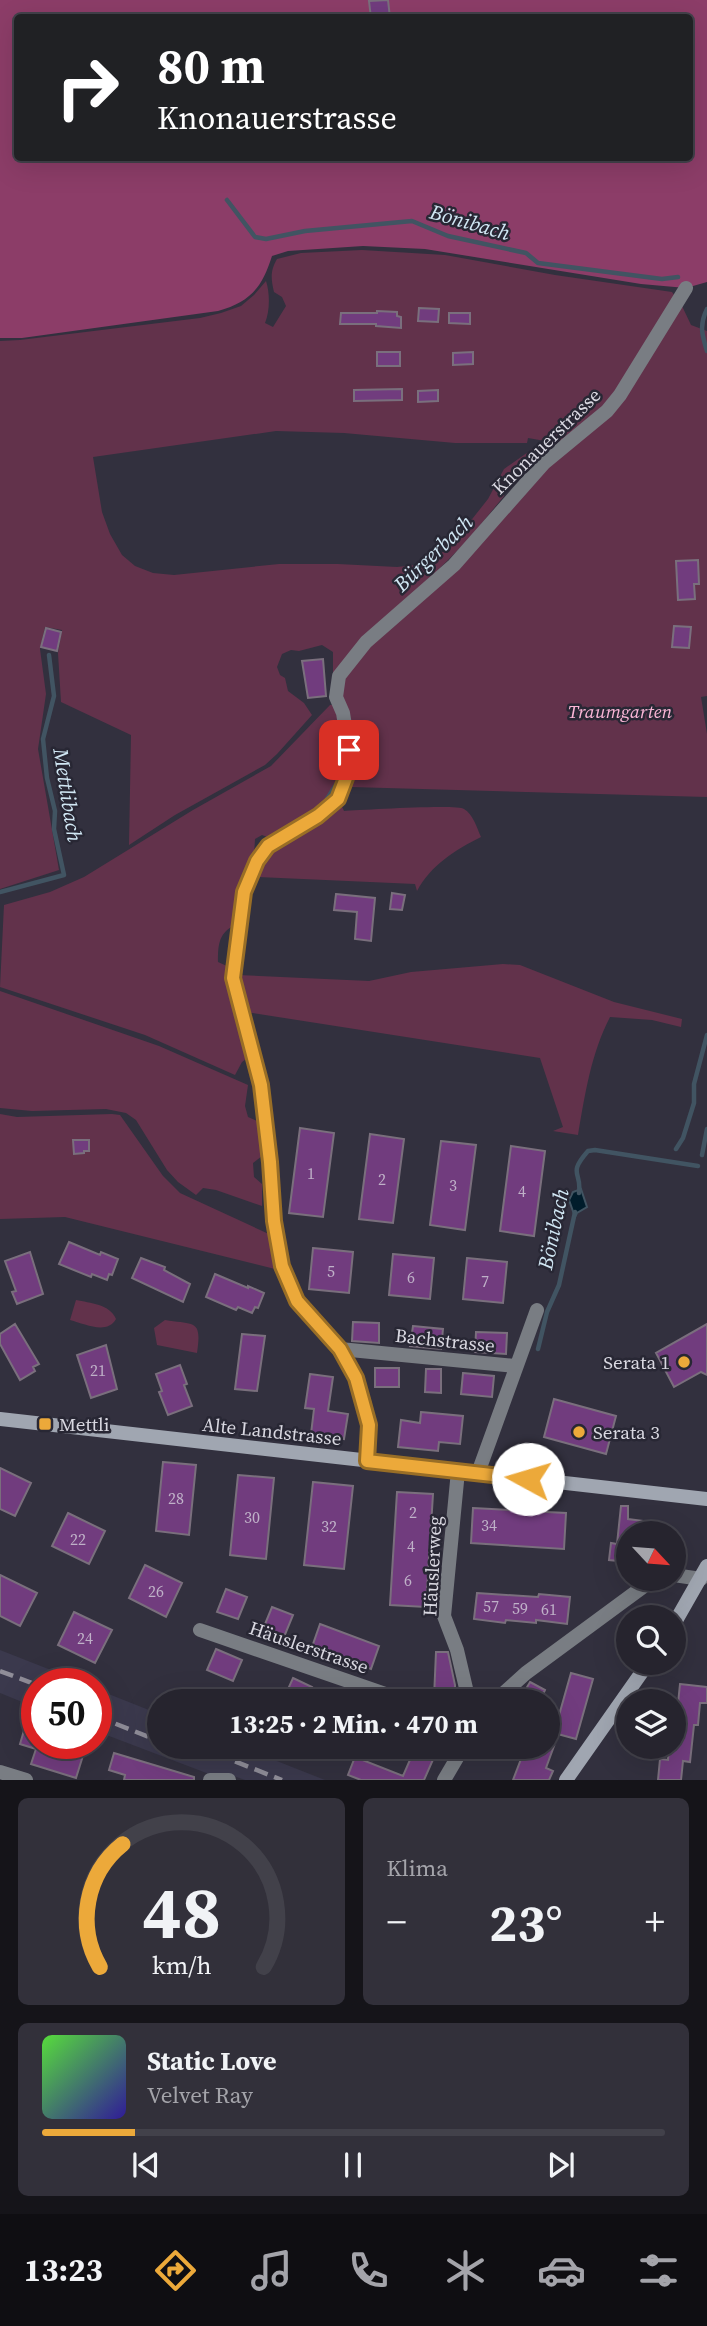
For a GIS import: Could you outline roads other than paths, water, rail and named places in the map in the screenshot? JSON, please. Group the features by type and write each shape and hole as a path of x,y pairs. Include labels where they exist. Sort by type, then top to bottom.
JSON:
{"main road":[{"name":"Alte Landstrasse","path":"0,1419 707,1499"},
{"path":"685,1605 704,1573"},
{"path":"566,1780 640,1675"}],"street":[{"name":"Knonauerstrasse","path":"367,1461 369,1425 356,1378 340,1349 297,1301 288,1283 277,1246 261,1085 233,978 244,892 257,861 268,846 318,816 338,799 346,778 349,750 343,713 336,697 339,676 366,642 454,565 544,463 607,411 620,395 686,288"},
{"path":"515,1366 537,1310"},
{"name":"Bachstrasse","path":"340,1349 515,1366 478,1473"},
{"name":"Häuslerweg","path":"458,1471 444,1616 457,1650 466,1689"},
{"path":"686,1574 704,1573"},
{"path":"508,1689 637,1591"},
{"name":"Häuslerstrasse","path":"200,1630 370,1689"},
{"path":"444,1780 456,1759"},
{"path":"0,1772 26,1780"},
{"path":"210,1780 229,1780"}],"water":[{"name":"Bönibach","path":"581,1189 587,1207 575,1217 569,1200 573,1192"}],"waterway":[{"name":"Bönibach","path":"227,200 255,237 266,239 305,231 412,221 448,236 526,253 538,263 662,279 678,277"},
{"name":"Bönibach","path":"707,309 702,330 707,351"},
{"name":"Mettlibach","path":"0,892 64,875 54,829 55,811 47,778 43,739 54,696 49,655"},
{"name":"Bürgerbach","path":"327,799 337,783"},
{"name":"Bönibach","path":"676,1149 683,1138 694,1103 694,1084 707,1035"},
{"name":"Bönibach","path":"702,1155 707,1129"},
{"name":"Bönibach","path":"579,1193 577,1169 588,1151 698,1166"},
{"name":"Bönibach","path":"538,1349 547,1312 559,1285 575,1212"}],"railway":[{"path":"0,1671 21,1679"},
{"path":"112,1722 147,1736"},
{"path":"229,1759 282,1780"}],"place":[{"name":"Serata 1","path":"684,1362"},
{"name":"Mettli","path":"45,1424"},
{"name":"Serata 3","path":"579,1432"}],"park label":[{"name":"Traumgarten","path":"620,711"}]}
